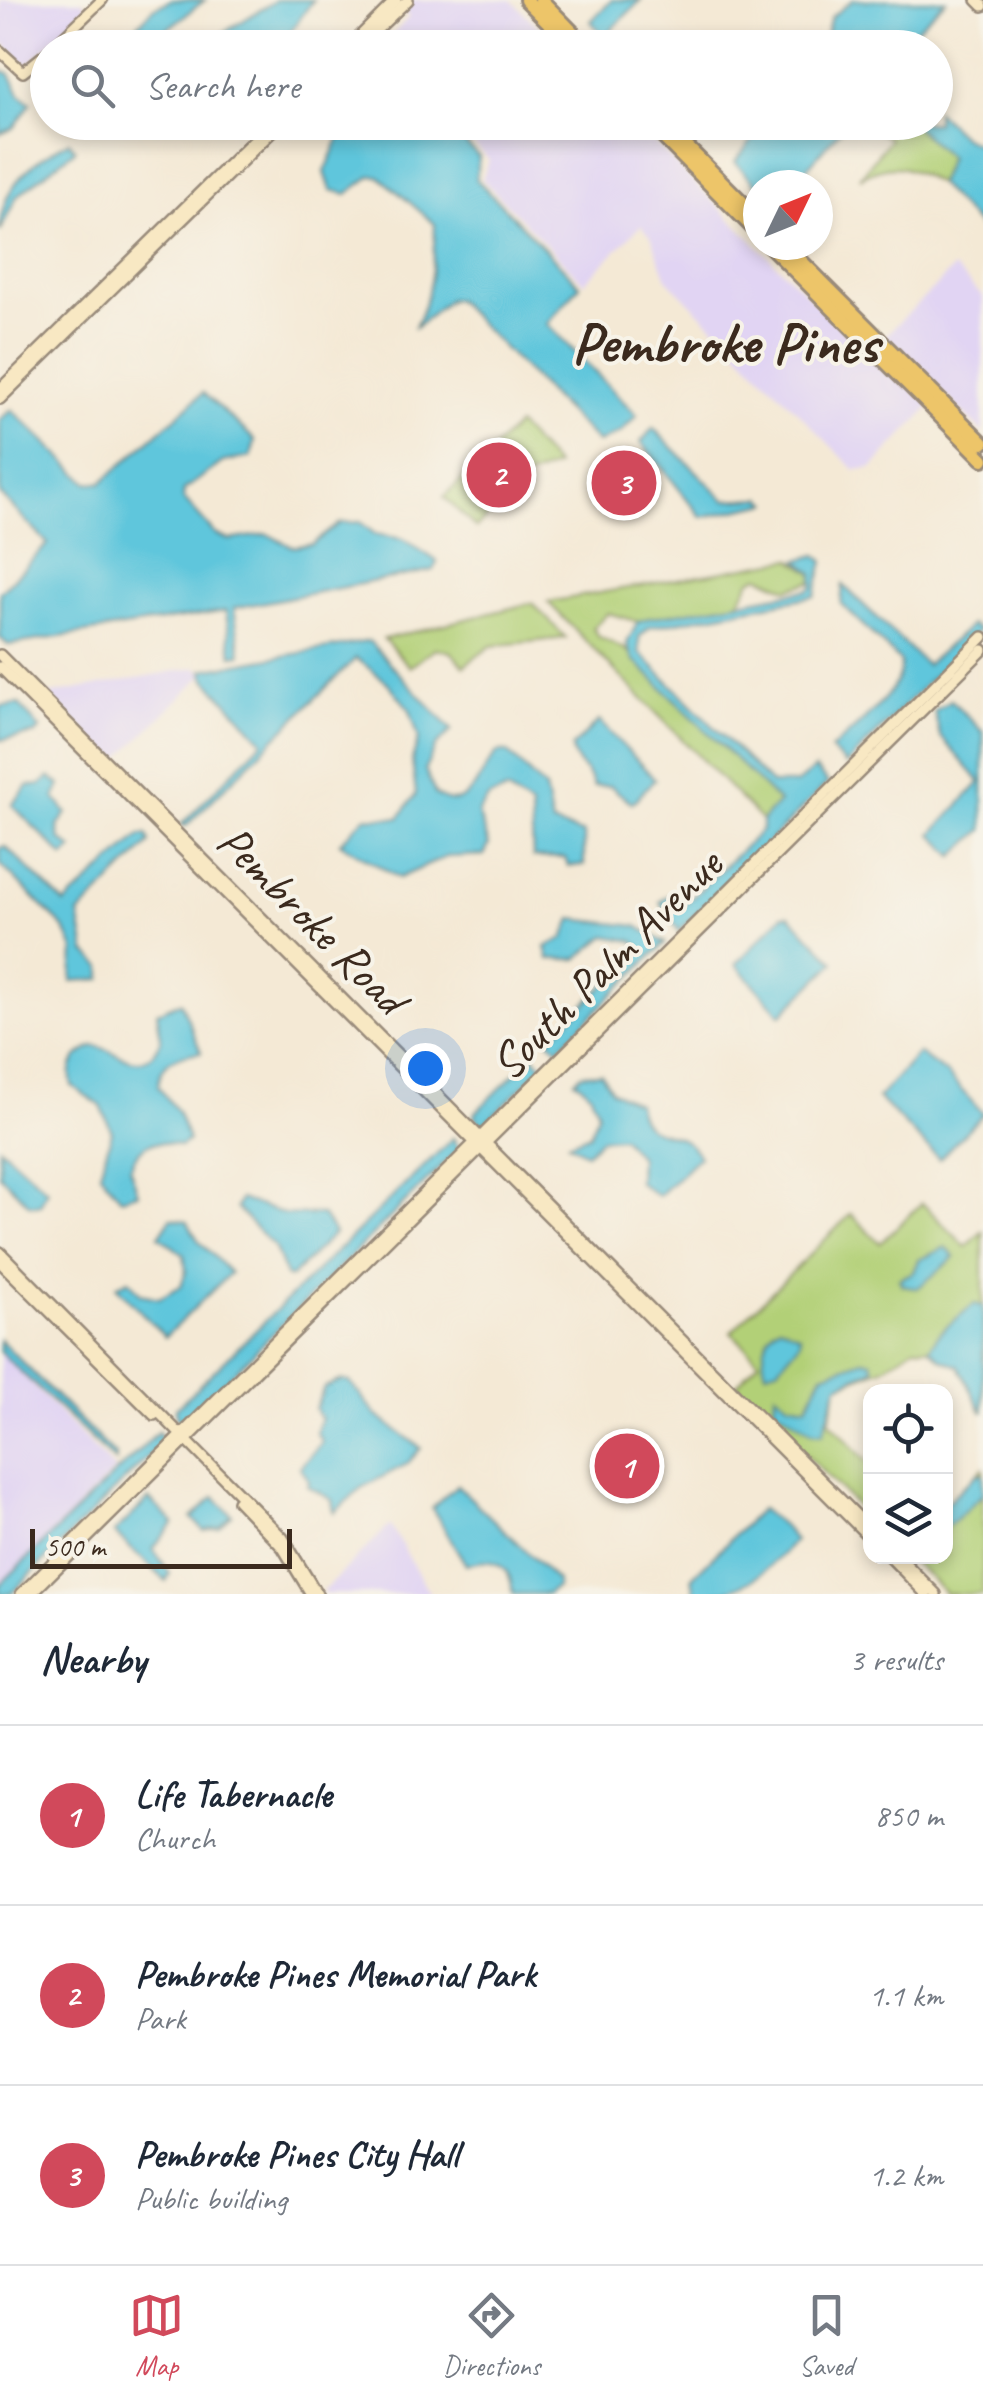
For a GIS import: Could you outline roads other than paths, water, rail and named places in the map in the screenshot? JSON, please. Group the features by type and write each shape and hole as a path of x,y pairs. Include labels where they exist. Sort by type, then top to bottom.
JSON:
{"highway":[{"path":"526,0 556,30"},
{"path":"541,0 570,30"},
{"path":"666,140 743,219"},
{"path":"680,140 743,203"},
{"path":"788,260 983,459"},
{"path":"792,260 814,276 983,443"}],"main road":[{"path":"71,30 102,0"},
{"path":"368,30 395,5 408,0"},
{"path":"977,0 983,6"},
{"path":"374,30 395,5"},
{"path":"0,51 23,72 30,66"},
{"path":"0,389 254,140"},
{"path":"0,399 264,140"},
{"name":"South Palm Avenue","path":"481,1143 983,637"},
{"name":"South Palm Avenue","path":"21,1594 983,650"},
{"name":"Pembroke Road","path":"0,655 36,696 863,1531"},
{"name":"Pembroke Road","path":"0,667 36,696"},
{"name":"Pembroke Road","path":"481,1143 863,1522"},
{"path":"0,1252 276,1539 314,1594"},
{"path":"0,1262 181,1440"},
{"name":"South Palm Avenue","path":"30,1594 181,1440"},
{"path":"899,1564 936,1594"},
{"path":"904,1564 926,1594"}],"water":[{"path":"171,0 205,0 166,30 133,30 154,8"},
{"path":"276,0 313,0 292,30 228,30"},
{"path":"612,0 641,0 611,30 598,30 591,21"},
{"path":"853,0 946,0 915,30 828,30 831,17"},
{"path":"0,70 9,73 30,104 14,128 0,134"},
{"path":"953,127 983,147 983,231 938,184 949,157 930,140 953,140"},
{"path":"339,140 462,140 479,157 476,179 580,285 547,324 637,415 621,432 598,443 456,300 449,299 414,329 430,279 435,224 379,176 371,176 347,194 331,190 325,172"},
{"path":"753,140 831,140 805,170 743,171 735,162"},
{"path":"69,141 75,150 17,196 0,232 6,202 21,177"},
{"path":"203,393 255,440 251,457 223,462 184,490 183,498 215,534 229,540 267,534 293,547 312,544 340,523 360,522 375,534 403,539 437,561 434,570 234,608 241,654 232,655 226,611 8,645 0,638 0,592 48,544 0,494 0,419 12,410 87,482 101,483"},
{"path":"653,428 725,500 763,498 769,503 702,517 641,442"},
{"path":"817,555 824,562 815,596 650,627 639,637 640,653 771,784 796,784 815,769 828,783 679,931 660,902 671,894 684,905 762,830 762,821 779,802 633,659 627,643 638,622 649,618 808,590 813,586 813,573 798,560"},
{"path":"843,585 926,665 971,625 979,630 846,765 831,750 887,696 900,672 900,661 841,604"},
{"path":"369,641 452,730 437,745 425,769 435,794 457,801 472,789 498,752 507,752 545,789 552,824 584,834 584,865 568,866 565,858 533,857 531,807 507,791 489,797 478,813 489,845 484,855 446,857 399,878 340,843 365,817 399,818 416,794 412,760 419,738 410,710 387,682 356,658 186,826 181,825 263,741 206,679 203,670"},
{"path":"951,700 983,732 983,830 954,856 932,834 980,782 940,736 934,711"},
{"path":"19,704 40,729 36,734 0,740 0,706"},
{"path":"599,721 655,779 632,803 610,786 593,786 573,753 572,747"},
{"path":"50,777 60,785 55,798 67,813 58,826 60,839 73,849 64,857 12,805 28,786 40,785"},
{"path":"141,835 147,835 150,843 79,914 86,952 102,967 102,979 72,981 74,950 65,929 0,864 0,848 5,846 65,904"},
{"path":"783,915 789,915 835,962 781,1015 736,964"},
{"path":"572,919 637,926 665,943 558,1049 549,1040 641,949 634,941 606,936 577,959 549,959 546,947 564,938"},
{"path":"181,1002 201,1052 167,1064 158,1086 177,1111 188,1140 181,1146 156,1143 143,1148 130,1169 138,1193 121,1198 100,1173 112,1132 101,1106 72,1086 72,1066 78,1056 95,1046 131,1060 147,1059 161,1039 157,1012"},
{"path":"918,1053 947,1074 983,1114 939,1159 878,1098"},
{"path":"533,1056 544,1066 482,1126 474,1114"},
{"path":"601,1073 612,1091 637,1103 647,1125 682,1139 699,1157 658,1196 638,1182 639,1157 622,1137 602,1138 586,1153 568,1143 590,1134 598,1112 591,1094 575,1080 582,1074"},
{"path":"453,1138 459,1149 184,1422 176,1418 176,1408"},
{"path":"0,1147 47,1190 40,1205 30,1205 0,1175"},
{"path":"240,1199 284,1214 322,1215 334,1233 291,1277 286,1277 275,1248 236,1208"},
{"path":"171,1218 187,1221 198,1240 230,1273 165,1337 116,1286 129,1280 141,1294 159,1298 181,1286 186,1271 184,1255 159,1236"},
{"path":"946,1247 955,1257 918,1288 902,1285 899,1279 914,1272 919,1260"},
{"path":"974,1304 983,1306 983,1413 959,1366 941,1359 930,1348 940,1332"},
{"path":"780,1325 800,1335 800,1342 778,1368 766,1371 766,1345 771,1332"},
{"path":"0,1340 115,1455 115,1461 0,1352"},
{"path":"863,1360 872,1361 874,1369 838,1385 823,1433 813,1432 774,1407 775,1393 789,1403 807,1406 823,1374"},
{"path":"342,1380 350,1382 376,1415 421,1448 407,1464 361,1488 334,1513 332,1500 308,1486 309,1480 300,1467 322,1442 316,1432 321,1419 315,1409 324,1388"},
{"path":"158,1432 164,1441 11,1594 0,1594 0,1585"},
{"path":"978,1473 983,1475 983,1494 953,1522 953,1496"},
{"path":"457,1485 557,1581 556,1587 547,1594 512,1594 509,1576 499,1565 466,1565 432,1508"},
{"path":"214,1497 232,1515 220,1527 204,1531 192,1518"},
{"path":"149,1499 174,1523 153,1549 170,1573 166,1581 114,1533"},
{"path":"761,1509 786,1529 794,1541 750,1581 726,1591 695,1594 692,1577"}],"place":[{"name":"Pembroke Pines Memorial Park","path":"499,475"},
{"name":"Pembroke Pines City Hall","path":"624,483"},
{"name":"Life Tabernacle","path":"627,1466"}],"district":[{"name":"Pembroke Pines","path":"725,342"}]}
